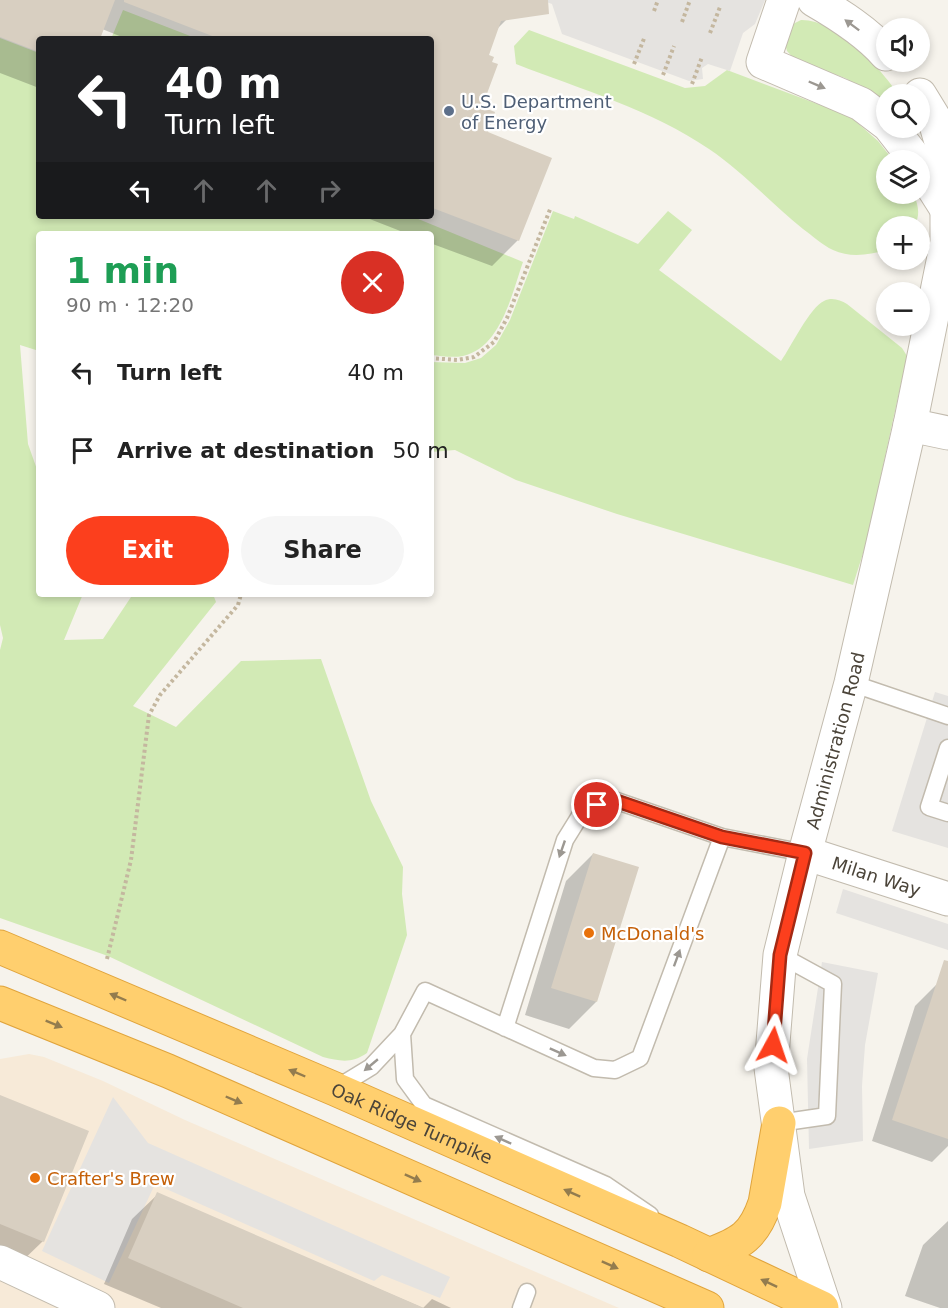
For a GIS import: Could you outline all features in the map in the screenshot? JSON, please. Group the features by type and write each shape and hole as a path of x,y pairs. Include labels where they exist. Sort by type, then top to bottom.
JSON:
{"highway":[{"name":"Oak Ridge Turnpike","path":"0,947 335,1089 680,1240 824,1308"},
{"path":"0,1003 148,1062 707,1308"},
{"path":"709,1255 738,1244 750,1234 761,1215 779,1123"}],"street":[{"path":"784,0 763,62 861,104 876,115"},
{"path":"814,0 838,14 876,43"},
{"name":"Administration Road","path":"903,72 913,84"},
{"name":"Administration Road","path":"824,1308 788,1196 771,1068 780,955 851,683 910,424 947,242 947,162 934,118 930,112"},
{"path":"899,138 908,150"},
{"path":"930,182 947,207"},
{"path":"910,424 948,433"},
{"name":"Milan Way","path":"805,853 948,899"},
{"path":"0,1262 98,1308"}],"lane":[{"path":"851,683 948,716"},
{"path":"948,748 928,807 948,813"},
{"path":"505,1028 565,840 584,811 611,799 722,837 805,853"},
{"path":"335,1089 371,1067 402,1034 425,991 594,1068 615,1071 640,1058 722,837"},
{"path":"779,1123 827,1116 833,984 780,955"},
{"path":"402,1034 405,1079 424,1105 606,1185 644,1210 680,1240"}],"path":[{"path":"654,11 658,0"},
{"path":"682,22 690,0"},
{"path":"710,33 720,7"},
{"path":"634,64 645,36"},
{"path":"663,75 674,46"},
{"path":"692,84 702,57"},
{"path":"434,358 458,360 474,357 494,342 507,318 551,207"},
{"path":"96,988 105,966 131,860 149,715 160,695 238,605 240,597"}],"shaded area":[{"path":"541,0 765,0 755,24 743,33 730,71 708,64 702,68 703,79 689,81 562,34 552,4"},
{"path":"935,692 948,696 948,848 892,831"},
{"path":"843,889 948,924 948,950 836,913"},
{"path":"822,962 878,973 865,1045 862,1086 863,1141 809,1149 807,1059"},
{"path":"29,1054 44,1057 103,1081 185,1120 619,1308 0,1308 0,1059"},
{"path":"113,1097 148,1143 450,1277 440,1298 382,1275 374,1281 155,1184 109,1283 42,1251"}],"green space":[{"path":"123,10 190,36 112,36"},
{"path":"801,20 828,27 856,47 876,67 876,72 881,72 891,84 876,84 876,95 845,78 795,60 787,51 785,44 793,24"},
{"path":"529,30 685,88 705,86 727,70 839,112 853,119 885,150 876,150 876,204 917,204 918,216 876,216 876,252 860,255 839,253 803,229 709,149 687,135 640,112 516,64 514,46"},
{"path":"0,38 36,52 36,219 418,219 523,262 509,303 496,331 476,351 463,356 447,357 434,355 434,231 36,231 36,350 20,345 28,444 36,467 36,597 82,597 64,640 103,639 131,597 214,597 216,602 133,706 176,727 241,661 321,659 371,801 403,867 402,894 407,935 367,1053 351,1060 323,1057 108,956 0,918 0,650 3,638 0,625"},
{"path":"553,211 574,219 575,216 638,244 668,211 692,230 659,270 781,361 801,328 819,305 830,299 847,304 876,327 876,336 887,336 902,348 907,356 866,544 853,585 617,514 516,480 455,450 434,452 434,362 465,363 481,358 496,345 510,320"}],"building":[{"path":"0,0 115,0 101,36 36,36 36,51 0,37"},
{"name":"U.S. Department of Energy","path":"124,0 548,0 549,14 501,21 489,55 494,57 492,62 498,64 482,107 495,112 488,132 552,158 519,241 434,209 434,36 212,36 124,2"},
{"path":"593,853 639,867 597,1002 551,988"},
{"path":"944,960 948,961 948,1139 892,1120"},
{"name":"Crafter's Brew","path":"0,1095 89,1131 44,1242 0,1224"},
{"path":"157,1192 424,1308 243,1308 128,1258"}],"place":[{"name":"U.S. Department of Energy","path":"449,111"},
{"name":"McDonald's","path":"589,933"},
{"name":"Crafter's Brew","path":"35,1178"}],"route":[{"path":"597,805 611,799 722,837 805,853 780,955 773,1045"}]}
